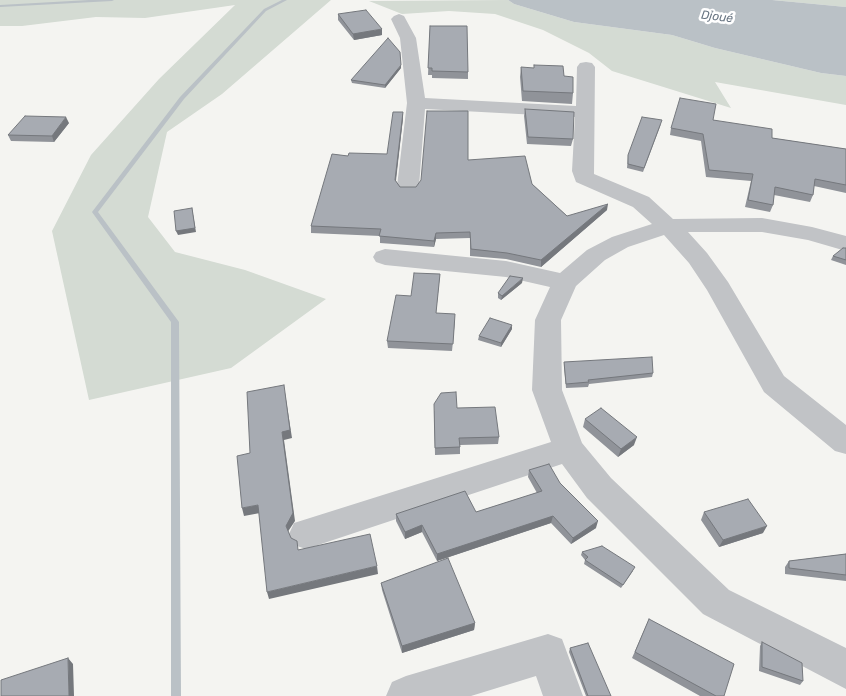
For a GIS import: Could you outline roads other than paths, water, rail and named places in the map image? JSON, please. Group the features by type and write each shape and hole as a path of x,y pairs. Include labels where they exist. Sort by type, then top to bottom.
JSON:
{"street":[{"path":"398,19 408,38 416,102 408,186"},
{"path":"586,67 584,177 641,202 668,226 698,258 719,288 774,384 846,442"},
{"path":"416,102 584,112"},
{"path":"844,241 762,225 668,226 620,242 596,254 565,282 548,320 548,390 569,449 600,488 716,602 846,669"},
{"path":"384,258 506,269 565,282"},
{"path":"306,534 569,449"},
{"path":"406,696 548,653 563,696"}],"water":[{"name":"Djoué","path":"508,0 772,0 846,7 846,76 821,73 715,48 672,35 574,22 514,4"}],"waterway":[{"path":"0,6 112,0"},
{"path":"176,696 175,322 95,212 182,98 265,10 285,0"}]}
